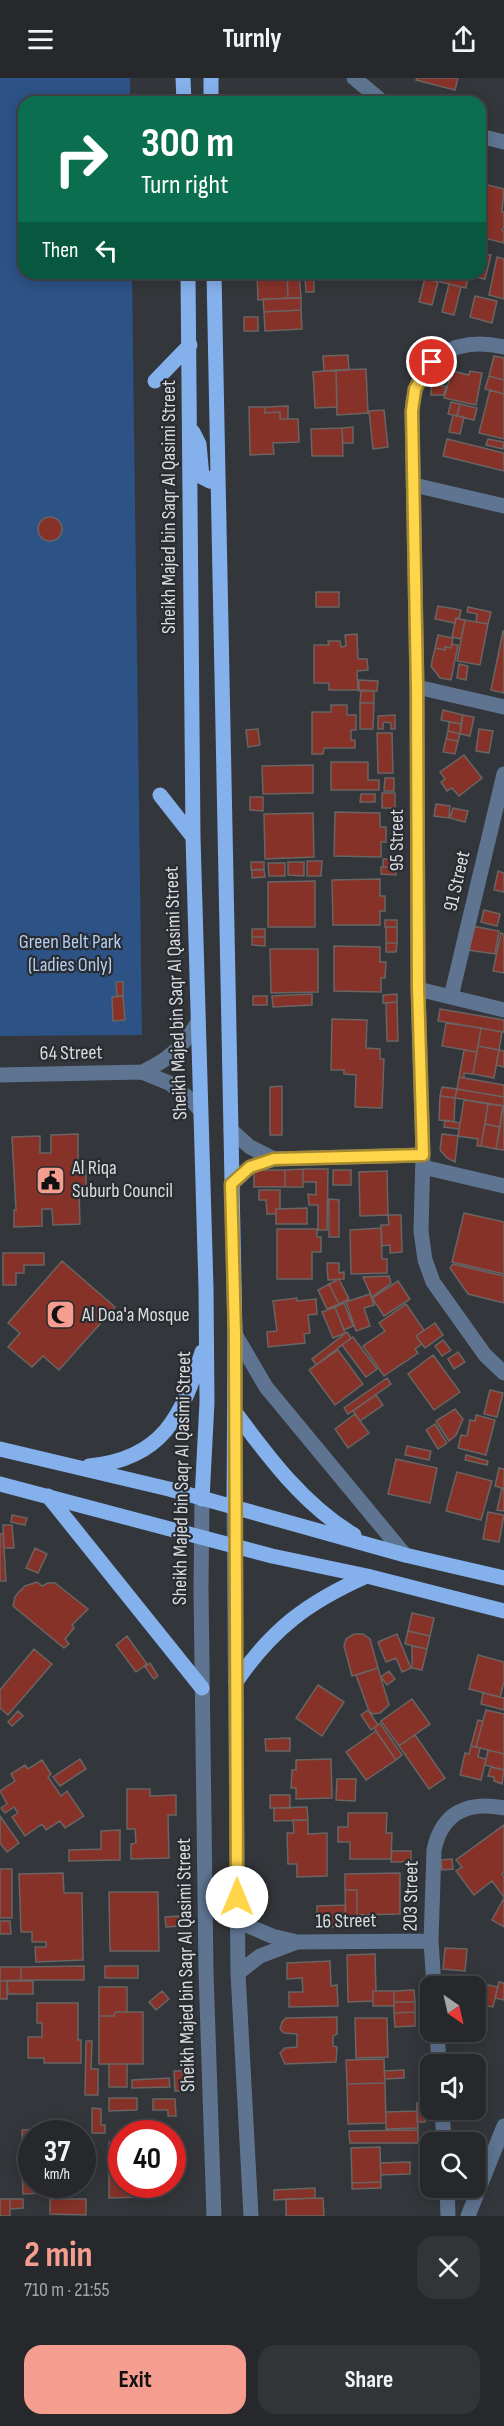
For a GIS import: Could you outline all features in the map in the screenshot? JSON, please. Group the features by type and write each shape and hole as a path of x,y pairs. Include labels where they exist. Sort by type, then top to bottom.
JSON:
{"main road":[{"path":"183,78 183,96"},
{"path":"211,78 211,96"},
{"name":"Sheikh Majed bin Saqr Al Qasimi Street","path":"188,279 193,837 206,1288 207,1402 202,1499"},
{"path":"214,279 235,1334 234,1508"},
{"path":"155,381 190,345"},
{"path":"188,428 195,435 199,444 202,477 210,481 218,474"},
{"path":"160,795 193,837"},
{"path":"75,1467 110,1463 126,1458 141,1451 161,1435 186,1401 205,1341"},
{"path":"235,1412 295,1488 326,1516 370,1545"},
{"path":"0,1449 202,1499 405,1555 504,1578"},
{"path":"0,1484 234,1546 367,1576 504,1611"},
{"path":"48,1496 202,1688"},
{"path":"236,1682 254,1656 276,1632 294,1617 334,1591 367,1576"}],"street":[{"path":"354,78 376,96"},
{"path":"486,138 504,142"},
{"name":"95 Street","path":"504,347 478,343 458,346 440,356 425,371 415,389 413,400 422,1231 425,1260 430,1275 485,1355 504,1373"},
{"path":"414,485 504,506"},
{"path":"417,687 504,707"},
{"name":"91 Street","path":"451,997 504,774"},
{"path":"418,988 504,1010"},
{"name":"64 Street","path":"142,1072 163,1062 181,1047 198,1022"},
{"name":"64 Street","path":"0,1075 142,1072 169,1083 200,1110"},
{"path":"231,1130 250,1147 274,1159"},
{"path":"231,1184 250,1167 274,1159 423,1161 504,1186"},
{"path":"235,1334 266,1387 405,1555"},
{"name":"Sheikh Majed bin Saqr Al Qasimi Street","path":"202,1499 206,1971 214,2216"},
{"path":"234,1508 238,1973 251,2216"},
{"name":"203 Street","path":"433,1976 431,1941 434,1850 437,1835 445,1823 467,1808 480,1805 504,1808"},
{"name":"16 Street","path":"237,1921 272,1936 297,1942 431,1941"},
{"name":"16 Street","path":"238,1973 260,1956 297,1942"},
{"path":"468,2216 497,2163 504,2126"},
{"path":"447,2198 448,2216"}],"green space":[{"name":"Green Belt Park (Ladies Only)","path":"0,78 130,78 130,96 18,96 18,279 132,279 142,1035 0,1036"}],"building":[{"path":"417,78 458,78 455,90 416,80"},
{"path":"486,184 504,189 502,212 504,212 504,226 502,230 504,231 504,243 486,238"},
{"path":"486,254 491,255 486,275"},
{"path":"497,257 504,259 504,299 489,295"},
{"path":"257,279 287,279 288,298 258,300"},
{"path":"287,279 299,279 301,298 288,298"},
{"path":"305,279 314,279 314,292 306,292"},
{"path":"425,279 438,282 432,305 419,302"},
{"path":"441,279 468,279 466,288 440,282"},
{"path":"449,284 461,287 454,315 442,312"},
{"path":"475,296 497,301 492,323 470,317"},
{"path":"301,298 301,310 264,312 263,299"},
{"path":"301,310 302,329 265,331 264,312"},
{"path":"244,317 258,317 258,331 244,331"},
{"path":"348,355 349,370 324,371 323,356"},
{"path":"494,356 504,358 504,380 489,376"},
{"path":"366,369 368,413 337,415 336,370"},
{"path":"336,370 337,407 315,408 313,372"},
{"path":"452,371 469,375 470,371 482,373 476,405 444,398"},
{"path":"489,376 504,380 504,394 485,389"},
{"path":"431,386 446,386 444,395 431,395"},
{"path":"490,390 504,394 504,439 479,433"},
{"path":"451,402 460,404 457,416 448,414"},
{"path":"460,404 477,408 474,420 457,416"},
{"path":"288,406 288,419 280,419 280,412 265,413 265,407"},
{"path":"249,407 265,407 265,413 280,412 280,419 298,419 299,442 273,443 274,454 250,455"},
{"path":"384,410 388,447 373,449 369,411"},
{"path":"453,415 464,417 460,434 449,432"},
{"path":"353,427 353,443 343,443 342,428"},
{"path":"342,428 343,456 312,456 311,429"},
{"path":"447,439 504,453 504,471 443,456"},
{"path":"488,439 504,442 503,449 486,445"},
{"path":"50,517 59,520 62,529 59,538 50,541 41,538 38,529 41,520"},
{"path":"316,592 339,592 339,607 316,607"},
{"path":"438,606 461,610 459,619 456,618 455,623 435,619"},
{"path":"468,607 491,612 488,624 476,622 477,614 467,612"},
{"path":"456,618 465,620 461,639 452,637"},
{"path":"465,620 488,624 480,665 457,661"},
{"path":"504,631 504,693 491,690"},
{"path":"357,634 358,659 367,659 368,670 357,671 358,690 329,690 329,683 314,683 314,645 329,645 328,641 340,641 341,647 346,646 345,635"},
{"path":"438,635 453,638 451,648 445,647 445,650 435,648"},
{"path":"452,644 458,645 451,680 440,678 431,666 435,648 445,650 445,647 451,648"},
{"path":"459,664 468,666 466,680 457,678"},
{"path":"359,680 378,681 377,691 359,691"},
{"path":"361,690 374,691 374,703 360,703"},
{"path":"360,703 374,703 373,729 360,729"},
{"path":"331,705 347,705 347,715 356,715 356,730 351,730 351,740 355,740 355,748 324,748 323,754 312,754 312,712 331,712"},
{"path":"443,710 463,715 461,724 441,720"},
{"path":"395,715 395,729 391,729 391,723 385,722 383,729 378,729 378,716"},
{"path":"463,715 474,717 470,736 460,734"},
{"path":"449,722 461,724 460,734 448,731"},
{"path":"258,729 260,745 248,747 246,730"},
{"path":"479,729 493,731 489,753 476,751"},
{"path":"448,731 460,734 458,741 446,739"},
{"path":"377,733 392,733 393,773 378,773"},
{"path":"446,739 458,741 455,754 443,752"},
{"path":"464,755 482,778 459,796 452,788 447,791 441,782 445,779 440,772"},
{"path":"331,762 368,762 368,780 379,780 379,790 331,790"},
{"path":"313,765 313,793 263,794 262,766"},
{"path":"385,778 394,778 394,791 384,791"},
{"path":"382,793 395,793 395,808 382,808"},
{"path":"361,794 375,794 375,802 360,802"},
{"path":"250,797 263,797 263,811 250,810"},
{"path":"436,804 450,806 449,818 434,816"},
{"path":"453,808 468,811 465,822 450,818"},
{"path":"335,812 380,813 380,827 386,827 386,842 381,842 381,857 334,856"},
{"path":"313,813 314,857 265,859 264,814"},
{"path":"383,859 396,859 396,867 383,867"},
{"path":"307,861 322,861 321,876 307,876"},
{"path":"251,862 264,862 264,869 251,870"},
{"path":"288,862 304,862 304,876 288,875"},
{"path":"268,863 285,863 285,876 269,876"},
{"path":"381,867 396,867 396,875 381,874"},
{"path":"252,870 264,870 265,877 252,878"},
{"path":"498,871 504,873 504,892 494,890"},
{"path":"380,879 380,896 385,896 385,911 380,911 380,925 333,925 332,880"},
{"path":"315,881 315,927 268,927 268,882"},
{"path":"484,910 500,914 497,926 481,922"},
{"path":"385,920 397,920 397,927 385,927"},
{"path":"472,926 499,931 495,954 468,950"},
{"path":"386,927 397,927 397,943 386,943"},
{"path":"252,929 265,929 265,937 252,937"},
{"path":"501,933 504,934 504,973 493,971"},
{"path":"252,937 265,937 265,946 252,945"},
{"path":"386,943 397,943 396,952 386,952"},
{"path":"334,946 380,947 380,962 386,962 385,978 381,978 381,992 334,991"},
{"path":"270,949 318,949 318,992 271,993"},
{"path":"116,982 123,982 123,996 117,996"},
{"path":"312,994 312,1005 273,1007 272,996"},
{"path":"397,994 397,1002 383,1003 383,995"},
{"path":"123,996 125,1020 113,1021 112,997"},
{"path":"253,996 267,996 267,1005 253,1005"},
{"path":"397,1002 398,1041 387,1041 386,1003"},
{"path":"440,1009 504,1020 504,1032 438,1021"},
{"path":"332,1019 367,1020 366,1048 380,1049 380,1059 384,1059 382,1108 355,1107 356,1075 344,1074 344,1070 331,1070"},
{"path":"446,1023 481,1028 477,1052 442,1046"},
{"path":"481,1028 502,1032 499,1050 478,1046"},
{"path":"478,1046 499,1050 494,1078 473,1074"},
{"path":"464,1050 477,1052 473,1074 464,1073 464,1078 459,1077"},
{"path":"499,1050 504,1051 504,1067 496,1065"},
{"path":"459,1077 504,1085 504,1097 457,1089"},
{"path":"282,1086 282,1135 270,1135 270,1087"},
{"path":"442,1087 457,1089 455,1098 440,1096"},
{"path":"457,1089 504,1097 504,1106 455,1098"},
{"path":"440,1096 455,1098 454,1122 439,1120"},
{"path":"464,1100 488,1104 481,1146 477,1146 478,1139 458,1136"},
{"path":"488,1104 503,1106 500,1127 485,1124"},
{"path":"504,1106 504,1150 496,1149"},
{"path":"445,1120 460,1123 459,1129 444,1127"},
{"path":"485,1124 500,1127 496,1149 481,1146"},
{"name":"Al Riqa Suburb Council","path":"78,1134 78,1170 86,1170 86,1189 79,1190 80,1224 53,1225 52,1209 42,1209 42,1226 14,1227 14,1210 16,1210 12,1137 40,1136 40,1153 51,1153 51,1135"},
{"path":"442,1134 458,1136 455,1162 447,1158 440,1150"},
{"path":"303,1169 328,1169 327,1230 318,1230 318,1205 309,1205 308,1194 316,1195 316,1182 303,1182"},
{"path":"303,1169 303,1187 285,1187 285,1170"},
{"path":"254,1170 285,1170 285,1187 254,1187"},
{"path":"333,1170 351,1170 351,1185 333,1185"},
{"path":"387,1171 388,1215 360,1216 359,1172"},
{"path":"259,1190 280,1190 280,1209 276,1209 276,1214 267,1214 266,1200 259,1200"},
{"path":"329,1199 339,1200 339,1237 329,1237"},
{"path":"307,1208 307,1224 276,1224 276,1209"},
{"path":"464,1213 504,1222 504,1274 452,1262"},
{"path":"388,1215 401,1215 402,1252 390,1253 390,1245 382,1246 381,1225 389,1225"},
{"path":"381,1228 382,1259 387,1259 387,1273 351,1274 350,1230"},
{"path":"277,1229 317,1229 317,1237 321,1237 321,1252 312,1252 312,1279 277,1279"},
{"path":"3,1253 44,1253 44,1265 24,1265 24,1273 16,1273 16,1285 3,1285"},
{"name":"Al Doa'a Mosque","path":"62,1261 115,1307 59,1370 43,1356 32,1367 8,1347 20,1333 8,1323"},
{"path":"327,1263 339,1263 339,1273 344,1272 344,1279 328,1280"},
{"path":"453,1264 504,1276 504,1303 468,1294 450,1268"},
{"path":"389,1276 391,1283 372,1297 363,1277"},
{"path":"339,1279 349,1299 339,1304 329,1284"},
{"path":"398,1281 410,1299 384,1316 372,1298"},
{"path":"329,1284 339,1304 327,1309 318,1290"},
{"path":"370,1294 374,1305 364,1308 370,1326 356,1331 346,1302"},
{"path":"297,1298 297,1301 316,1299 317,1314 308,1315 310,1333 304,1334 305,1343 268,1347 267,1332 277,1331 273,1301"},
{"path":"344,1303 353,1326 344,1330 335,1307"},
{"path":"406,1304 424,1330 416,1336 422,1344 415,1349 418,1353 384,1376 363,1346 385,1331 379,1323"},
{"path":"335,1307 345,1333 333,1338 322,1312"},
{"path":"435,1323 443,1335 425,1348 416,1336"},
{"path":"347,1332 351,1338 316,1365 312,1359"},
{"path":"353,1337 377,1369 366,1377 342,1345"},
{"path":"443,1340 451,1350 442,1356 435,1346"},
{"path":"338,1350 363,1384 335,1405 309,1370"},
{"path":"458,1352 465,1362 454,1369 448,1359"},
{"path":"433,1355 460,1392 434,1410 408,1374"},
{"path":"387,1378 391,1384 348,1414 344,1408"},
{"path":"490,1390 503,1393 497,1417 484,1414"},
{"path":"376,1395 383,1405 360,1421 353,1411"},
{"path":"455,1409 463,1419 456,1435 449,1441 436,1421"},
{"path":"355,1414 369,1433 348,1448 335,1429"},
{"path":"476,1415 495,1420 486,1455 458,1448 461,1435 467,1436 470,1420 475,1421"},
{"path":"435,1424 447,1443 438,1449 426,1430"},
{"path":"407,1446 431,1451 429,1460 405,1455"},
{"path":"466,1455 488,1461 487,1465 465,1460"},
{"path":"396,1459 437,1468 430,1503 388,1494"},
{"path":"499,1468 504,1469 504,1489 495,1486"},
{"path":"457,1472 492,1481 481,1520 446,1511"},
{"path":"502,1488 504,1489 504,1511 497,1510"},
{"path":"488,1512 504,1515 499,1542 483,1539"},
{"path":"12,1515 27,1518 25,1525 11,1522"},
{"path":"3,1525 12,1525 14,1548 4,1548"},
{"path":"3,1533 6,1581 0,1581 0,1534"},
{"path":"35,1548 47,1554 38,1573 26,1568"},
{"path":"37,1582 42,1586 55,1583 88,1609 72,1625 74,1628 65,1639 69,1644 64,1648 13,1606 15,1597 25,1586"},
{"path":"412,1613 434,1618 430,1636 408,1631"},
{"path":"408,1631 430,1636 427,1649 405,1644"},
{"path":"354,1634 363,1634 370,1639 378,1668 352,1676 344,1646 346,1639"},
{"path":"397,1634 411,1668 402,1672 396,1658 386,1662 378,1642"},
{"path":"127,1636 147,1664 136,1672 116,1645"},
{"path":"412,1646 427,1649 422,1670 412,1668"},
{"path":"34,1649 52,1664 8,1715 0,1708 0,1690"},
{"path":"478,1655 504,1662 504,1682 500,1697 469,1689"},
{"path":"150,1663 158,1676 154,1679 145,1667"},
{"path":"378,1668 389,1705 380,1713 373,1714 369,1711 356,1675"},
{"path":"389,1671 395,1679 387,1685 381,1677"},
{"path":"318,1685 344,1702 322,1736 296,1718"},
{"path":"483,1693 504,1698 504,1710 481,1704"},
{"path":"412,1699 430,1724 399,1746 381,1721"},
{"path":"368,1710 378,1725 371,1730 361,1715"},
{"path":"486,1710 504,1714 504,1754 476,1747"},
{"path":"18,1711 23,1716 12,1726 8,1722"},
{"path":"478,1720 483,1721 476,1747 471,1746"},
{"path":"380,1723 402,1755 396,1760 374,1728"},
{"path":"376,1731 396,1760 366,1780 346,1752"},
{"path":"415,1735 445,1778 429,1789 399,1746"},
{"path":"290,1738 290,1751 266,1751 265,1739"},
{"path":"471,1746 480,1748 478,1757 486,1759 481,1780 460,1775 465,1753 469,1754"},
{"path":"488,1750 504,1754 504,1770 485,1765"},
{"path":"80,1759 86,1769 60,1786 53,1777"},
{"path":"331,1759 332,1798 296,1799 296,1788 291,1788 292,1770 296,1770 296,1760"},
{"path":"42,1760 51,1774 48,1777 61,1796 67,1791 84,1816 65,1828 60,1821 46,1830 42,1824 25,1836 12,1817 18,1813 14,1807 5,1813 1,1808 7,1804 0,1791 15,1781 11,1774 25,1765 28,1769"},
{"path":"491,1767 504,1770 502,1784 494,1781 494,1777 488,1776"},
{"path":"337,1779 356,1779 355,1801 336,1800"},
{"path":"127,1789 150,1789 150,1796 176,1795 176,1815 168,1815 169,1858 131,1859 131,1844 136,1843 135,1829 127,1829"},
{"path":"270,1795 290,1795 290,1808 270,1808"},
{"path":"307,1807 308,1820 274,1821 274,1808"},
{"path":"348,1813 387,1813 386,1833 392,1833 391,1859 350,1859 350,1842 338,1842 338,1827 348,1827"},
{"path":"0,1816 19,1843 7,1852 0,1843"},
{"path":"293,1820 308,1820 308,1834 327,1833 327,1876 297,1877 297,1864 288,1864 287,1833 294,1833"},
{"path":"504,1825 504,1872 502,1874 504,1897 492,1881 474,1895 456,1871 462,1867 456,1860"},
{"path":"120,1830 120,1860 69,1861 69,1850 101,1849 101,1831"},
{"path":"392,1851 411,1851 411,1862 391,1862"},
{"path":"452,1859 453,1869 442,1870 441,1860"},
{"path":"0,1869 12,1869 12,1918 0,1918"},
{"path":"63,1873 64,1893 82,1893 83,1960 36,1962 35,1947 46,1947 46,1942 32,1942 32,1932 21,1932 19,1874"},
{"path":"400,1873 400,1914 357,1915 357,1890 345,1890 345,1874"},
{"path":"345,1890 357,1890 357,1926 346,1927"},
{"path":"109,1892 158,1892 159,1951 110,1951"},
{"path":"504,1898 504,1927 492,1920"},
{"path":"345,1905 346,1927 317,1927 317,1906"},
{"path":"179,1916 180,1926 166,1927 165,1917"},
{"path":"0,1921 10,1921 11,1934 0,1934"},
{"path":"445,1948 467,1949 465,1971 443,1969"},
{"path":"375,1954 376,1991 373,1991 373,2001 348,2002 347,1955"},
{"path":"330,1961 331,1986 337,1985 338,2006 289,2007 289,1992 303,1992 302,1978 287,1979 287,1963"},
{"path":"84,1966 84,1980 21,1980 21,1967"},
{"path":"105,1966 138,1966 138,1978 105,1978"},
{"path":"0,1967 21,1967 21,1980 0,1981"},
{"path":"0,1981 7,1981 7,1999 0,1999"},
{"path":"7,1981 33,1981 33,1994 8,1994"},
{"path":"499,1982 504,1983 504,2000 495,1998"},
{"path":"486,1985 498,1987 493,2007 486,2006"},
{"path":"99,1987 127,1987 127,2012 115,2012 114,2016 99,2016"},
{"path":"414,1990 415,2002 394,2002 394,1991"},
{"path":"162,1991 169,1999 156,2010 149,2002"},
{"path":"373,1991 394,1991 394,2006 373,2006"},
{"path":"394,2002 415,2002 415,2012 394,2013"},
{"path":"37,2003 78,2003 78,2040 81,2040 81,2063 44,2063 44,2058 28,2058 28,2037 42,2037 42,2023 37,2023"},
{"path":"115,2012 143,2012 143,2064 99,2064 99,2016 114,2016"},
{"path":"415,2012 415,2026 395,2027 394,2013"},
{"path":"337,2017 337,2034 333,2036 333,2046 337,2047 336,2062 285,2064 280,2053 285,2048 297,2047 297,2034 284,2033 280,2029 286,2018"},
{"path":"355,2018 387,2018 388,2057 356,2058"},
{"path":"86,2041 92,2041 91,2069 98,2069 98,2095 85,2095"},
{"path":"384,2059 385,2083 347,2084 346,2060"},
{"path":"109,2064 127,2064 127,2087 109,2087"},
{"path":"404,2070 404,2078 385,2079 384,2071"},
{"path":"174,2071 183,2071 184,2091 175,2091"},
{"path":"169,2078 170,2087 132,2088 132,2080"},
{"path":"385,2083 386,2123 348,2124 347,2084"},
{"path":"109,2098 137,2098 137,2110 109,2111"},
{"path":"153,2099 175,2099 176,2116 168,2116 168,2110 153,2110"},
{"path":"417,2103 420,2103 420,2120 425,2120 425,2122 417,2122"},
{"path":"92,2108 101,2109 101,2125 105,2125 105,2133 96,2133 96,2120 92,2120"},
{"path":"417,2111 418,2128 386,2129 386,2112"},
{"path":"418,2130 418,2143 350,2143 349,2131"},
{"path":"380,2147 381,2182 352,2183 351,2148"},
{"path":"410,2162 410,2174 381,2175 380,2163"},
{"path":"381,2182 381,2188 352,2189 352,2183"},
{"path":"315,2188 315,2198 274,2200 274,2190"},
{"path":"323,2198 324,2216 286,2216 286,2199"},
{"path":"0,2199 10,2199 10,2216 0,2216"},
{"path":"10,2199 23,2199 23,2208 10,2209"},
{"path":"50,2199 86,2199 86,2215 50,2214"}],"place":[{"name":"Al Riqa Suburb Council","path":"51,1180"},
{"name":"Al Doa'a Mosque","path":"61,1315"}],"route":[{"path":"237,1897 235,1334 231,1184 250,1167 274,1159 423,1155 418,988 417,687 412,411 415,389 432,362"}]}
